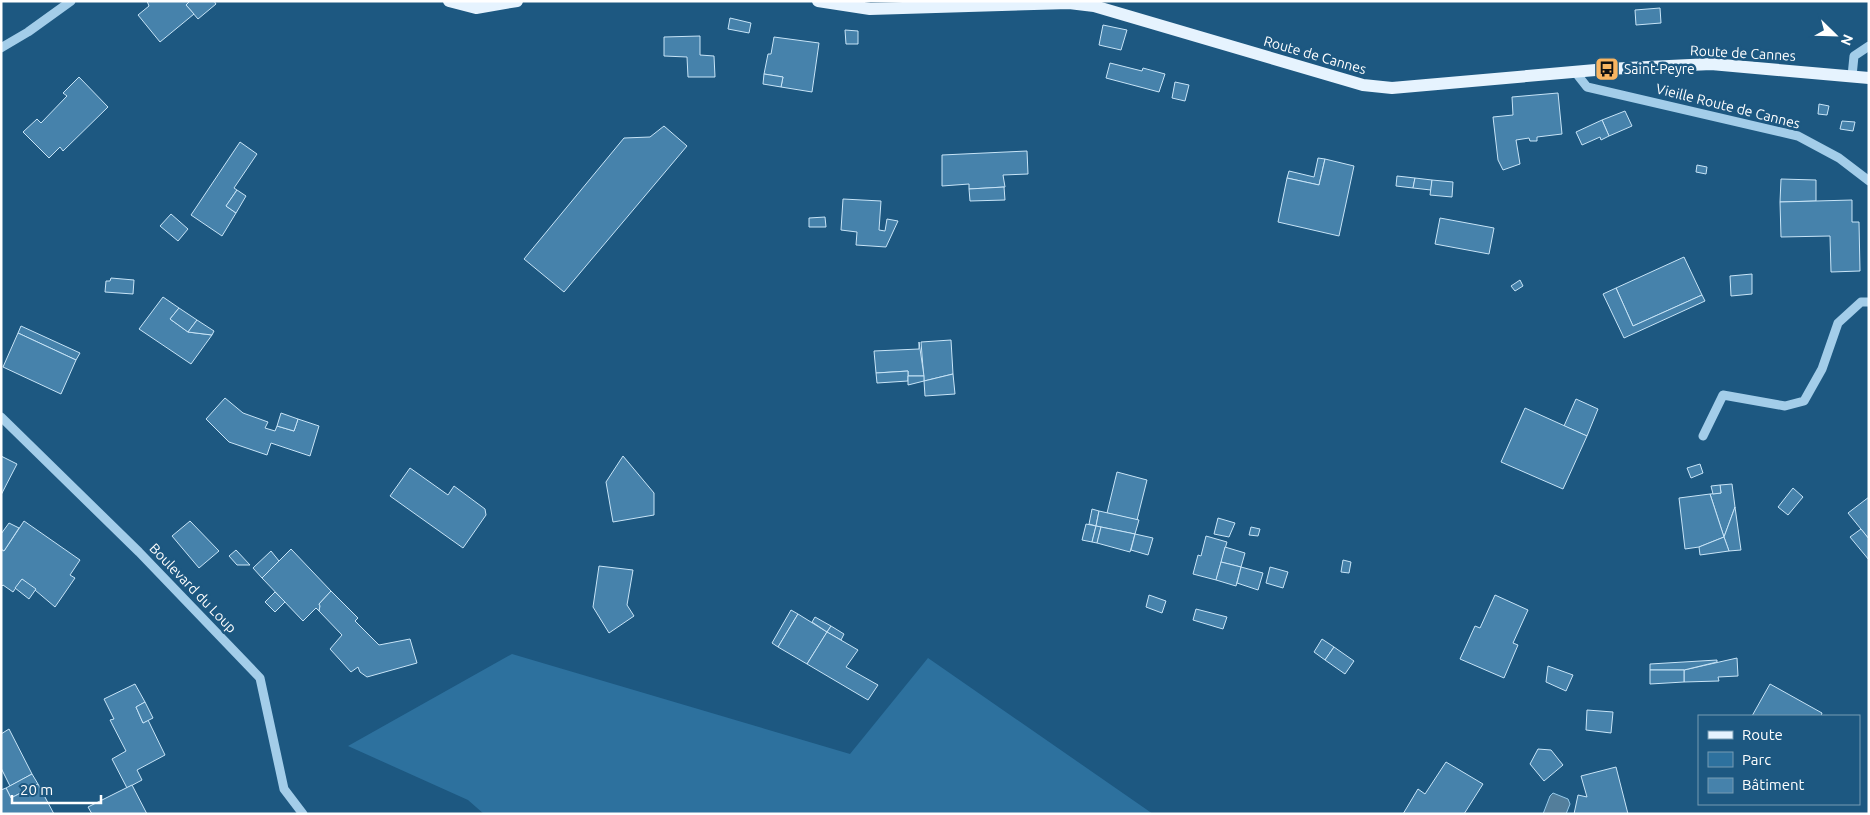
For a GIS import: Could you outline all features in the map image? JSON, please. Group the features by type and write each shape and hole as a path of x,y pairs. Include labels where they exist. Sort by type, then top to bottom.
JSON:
{"main road":[{"path":"449,1 476,8 517,1"},
{"name":"Route de Cannes","path":"818,1 870,9 1069,3 1094,6 1363,85 1392,88 1711,64 1869,78"}],"street":[{"path":"1,48 71,1"},
{"path":"1852,76 1854,56 1869,46"},
{"name":"Vieille Route de Cannes","path":"1576,73 1587,87 1798,136 1839,158 1869,181"},
{"path":"1703,436 1724,395 1785,406 1804,401 1822,369 1838,323 1861,302 1869,302"},
{"name":"Boulevard du Loup","path":"1,417 139,552 260,678 284,789 303,814"}],"green space":[{"path":"512,654 850,754 928,658 1153,814 484,814 468,800 348,746"}],"shaded area":[{"path":"1553,793 1568,799 1570,804 1566,814 1543,814"}],"building":[{"path":"147,1 190,1 186,5 194,14 160,42 138,15 149,6"},
{"path":"190,1 214,1 216,4 198,19 186,5"},
{"path":"1660,8 1661,23 1636,25 1635,10"},
{"path":"730,18 751,23 749,33 728,29"},
{"path":"1103,25 1127,30 1121,50 1099,45"},
{"path":"845,30 858,31 858,44 846,44"},
{"path":"700,36 700,55 714,56 715,77 688,77 687,57 664,56 664,37"},
{"path":"774,37 819,43 812,92 781,87 783,77 764,74 768,54 771,54"},
{"path":"1110,63 1142,71 1143,68 1165,74 1159,92 1106,78"},
{"path":"764,74 783,77 781,87 763,84"},
{"path":"79,77 108,107 63,151 60,147 49,158 23,132 37,119 41,123 67,96 63,93"},
{"path":"1175,82 1189,85 1185,101 1172,98"},
{"path":"1558,93 1562,134 1537,137 1537,141 1530,141 1529,138 1516,140 1520,164 1503,170 1498,160 1493,117 1513,115 1512,97"},
{"path":"1819,104 1829,106 1827,115 1818,114"},
{"path":"1625,111 1632,126 1609,136 1602,120"},
{"path":"1602,120 1609,136 1601,140 1600,137 1582,145 1576,132"},
{"path":"1842,121 1855,122 1853,131 1840,129"},
{"path":"664,126 687,146 564,292 524,259 624,138 650,137"},
{"path":"240,142 257,154 234,188 237,190 226,206 236,213 222,236 191,215"},
{"path":"1027,151 1028,174 1003,175 1005,187 969,189 969,184 942,186 942,155"},
{"path":"1318,158 1325,159 1319,185 1287,178 1289,171 1314,177"},
{"path":"1325,159 1354,166 1339,236 1278,222 1287,178 1319,185"},
{"path":"1697,165 1707,167 1706,174 1696,172"},
{"path":"1397,176 1415,178 1413,188 1396,186"},
{"path":"1415,178 1432,180 1431,190 1413,188"},
{"path":"1781,179 1816,180 1816,201 1780,202"},
{"path":"1432,180 1453,182 1452,197 1430,195"},
{"path":"1004,187 1005,200 970,201 969,189"},
{"path":"237,190 246,196 236,213 226,206"},
{"path":"843,199 881,201 879,230 885,231 887,219 898,221 886,247 856,245 857,232 841,230"},
{"path":"1852,200 1852,222 1859,222 1860,271 1831,272 1830,236 1781,237 1780,202"},
{"path":"171,214 188,229 178,241 160,226"},
{"path":"825,217 826,227 809,227 809,218"},
{"path":"1440,218 1494,228 1489,254 1435,244"},
{"path":"1684,257 1702,295 1633,326 1616,288"},
{"path":"1752,274 1752,294 1731,296 1730,276"},
{"path":"111,278 134,280 133,294 105,292 106,281 110,281"},
{"path":"1520,280 1523,286 1515,291 1511,286"},
{"path":"1616,288 1633,326 1702,295 1705,301 1624,338 1603,294"},
{"path":"163,297 179,308 170,319 188,332 212,335 191,364 139,329"},
{"path":"179,308 197,320 188,332 170,319"},
{"path":"197,320 214,331 212,335 188,332"},
{"path":"21,326 80,353 76,360 18,333"},
{"path":"18,333 76,360 61,394 3,367"},
{"path":"951,340 953,374 924,381 921,342"},
{"path":"919,342 924,376 908,376 908,371 876,373 874,351 919,349"},
{"path":"908,371 908,381 877,383 876,373"},
{"path":"953,374 955,394 925,396 924,381"},
{"path":"908,376 924,376 924,381 908,385"},
{"path":"225,398 243,413 268,422 265,428 275,431 277,426 294,431 298,419 319,426 310,456 271,443 267,455 229,442 206,419"},
{"path":"1576,399 1598,409 1587,436 1564,426"},
{"path":"1525,408 1587,436 1563,489 1501,462"},
{"path":"281,413 298,419 294,431 277,426"},
{"path":"1,456 17,464 1,495"},
{"path":"623,456 654,493 654,515 613,522 606,482"},
{"path":"1700,464 1703,473 1691,478 1687,468"},
{"path":"410,468 448,495 454,486 485,509 486,515 463,548 390,496"},
{"path":"1117,472 1147,480 1137,520 1107,513"},
{"path":"1732,484 1735,507 1724,537 1710,494 1721,493 1720,485"},
{"path":"1720,485 1721,493 1713,494 1711,486"},
{"path":"1793,488 1803,497 1788,515 1778,507"},
{"path":"1710,494 1724,537 1699,547 1685,549 1679,498"},
{"path":"1869,497 1869,539 1848,513"},
{"path":"1735,507 1741,550 1729,551 1724,537"},
{"path":"1092,509 1099,511 1096,526 1089,524"},
{"path":"1099,511 1139,520 1135,534 1096,526"},
{"path":"1218,518 1235,523 1229,537 1214,534"},
{"path":"24,521 80,560 70,575 75,578 55,607 22,579 13,592 3,585 1,587 1,549 4,551"},
{"path":"190,521 219,551 199,568 172,536"},
{"path":"9,523 19,528 4,551 1,549 1,534"},
{"path":"1086,524 1096,526 1092,542 1082,540"},
{"path":"1096,526 1101,527 1097,543 1092,542"},
{"path":"1101,527 1135,534 1130,552 1097,543"},
{"path":"1251,527 1260,529 1258,536 1249,535"},
{"path":"1861,529 1869,539 1869,560 1850,537"},
{"path":"1135,534 1153,538 1148,555 1131,550"},
{"path":"1206,536 1227,542 1216,580 1193,574 1198,555 1201,556"},
{"path":"1724,537 1729,551 1700,555 1699,547"},
{"path":"1225,547 1245,553 1241,567 1221,562"},
{"path":"291,549 331,591 319,604 319,611 316,608 303,621 262,578"},
{"path":"236,550 250,565 237,565 229,556"},
{"path":"271,551 279,561 262,578 253,568"},
{"path":"1343,560 1351,562 1349,573 1341,572"},
{"path":"1221,562 1241,567 1236,586 1216,580"},
{"path":"599,566 633,570 627,605 634,616 609,633 593,607"},
{"path":"1241,567 1263,573 1258,590 1237,583"},
{"path":"1270,567 1288,572 1283,588 1266,583"},
{"path":"22,579 36,589 29,599 15,588"},
{"path":"331,591 358,618 355,621 379,645 410,639 417,663 367,677 360,672 358,667 351,672 330,649 342,635 319,611 319,604"},
{"path":"275,592 285,602 275,612 265,602"},
{"path":"1149,595 1166,601 1162,613 1146,607"},
{"path":"1495,595 1528,610 1513,643 1518,645 1504,678 1460,659 1475,626 1480,628"},
{"path":"1196,609 1227,617 1223,629 1193,620"},
{"path":"791,610 798,614 778,647 772,643"},
{"path":"798,614 827,632 807,664 778,647"},
{"path":"815,617 831,626 827,632 812,622"},
{"path":"831,626 844,634 841,640 827,632"},
{"path":"827,632 858,650 846,667 878,685 868,700 807,664"},
{"path":"1322,639 1334,647 1325,660 1314,652"},
{"path":"1334,647 1354,661 1345,674 1325,660"},
{"path":"1737,658 1738,676 1718,677 1719,681 1684,682 1684,670"},
{"path":"1717,660 1717,662 1684,670 1650,670 1650,664"},
{"path":"1548,666 1573,675 1566,691 1546,682"},
{"path":"1650,670 1684,670 1684,682 1650,684"},
{"path":"135,684 145,702 136,707 143,723 148,720 165,755 137,770 142,780 127,788 112,759 126,751 110,720 114,719 104,699"},
{"path":"1770,684 1822,713 1821,715 1753,715"},
{"path":"145,702 153,718 143,723 136,707"},
{"path":"1587,710 1613,712 1611,733 1586,730"},
{"path":"9,729 32,774 10,786 1,768 1,734"},
{"path":"1538,749 1551,750 1563,765 1544,781 1530,764"},
{"path":"1446,762 1483,784 1464,814 1403,814 1418,789 1425,794"},
{"path":"1616,767 1628,814 1574,814 1578,795 1587,797 1581,776"},
{"path":"32,774 38,784 11,798 6,788"},
{"path":"38,784 54,814 1,814 1,790 6,788 11,798"},
{"path":"132,785 147,814 92,814 88,807"}],"place":[{"name":"Saint-Peyre","path":"1607,69"}]}
